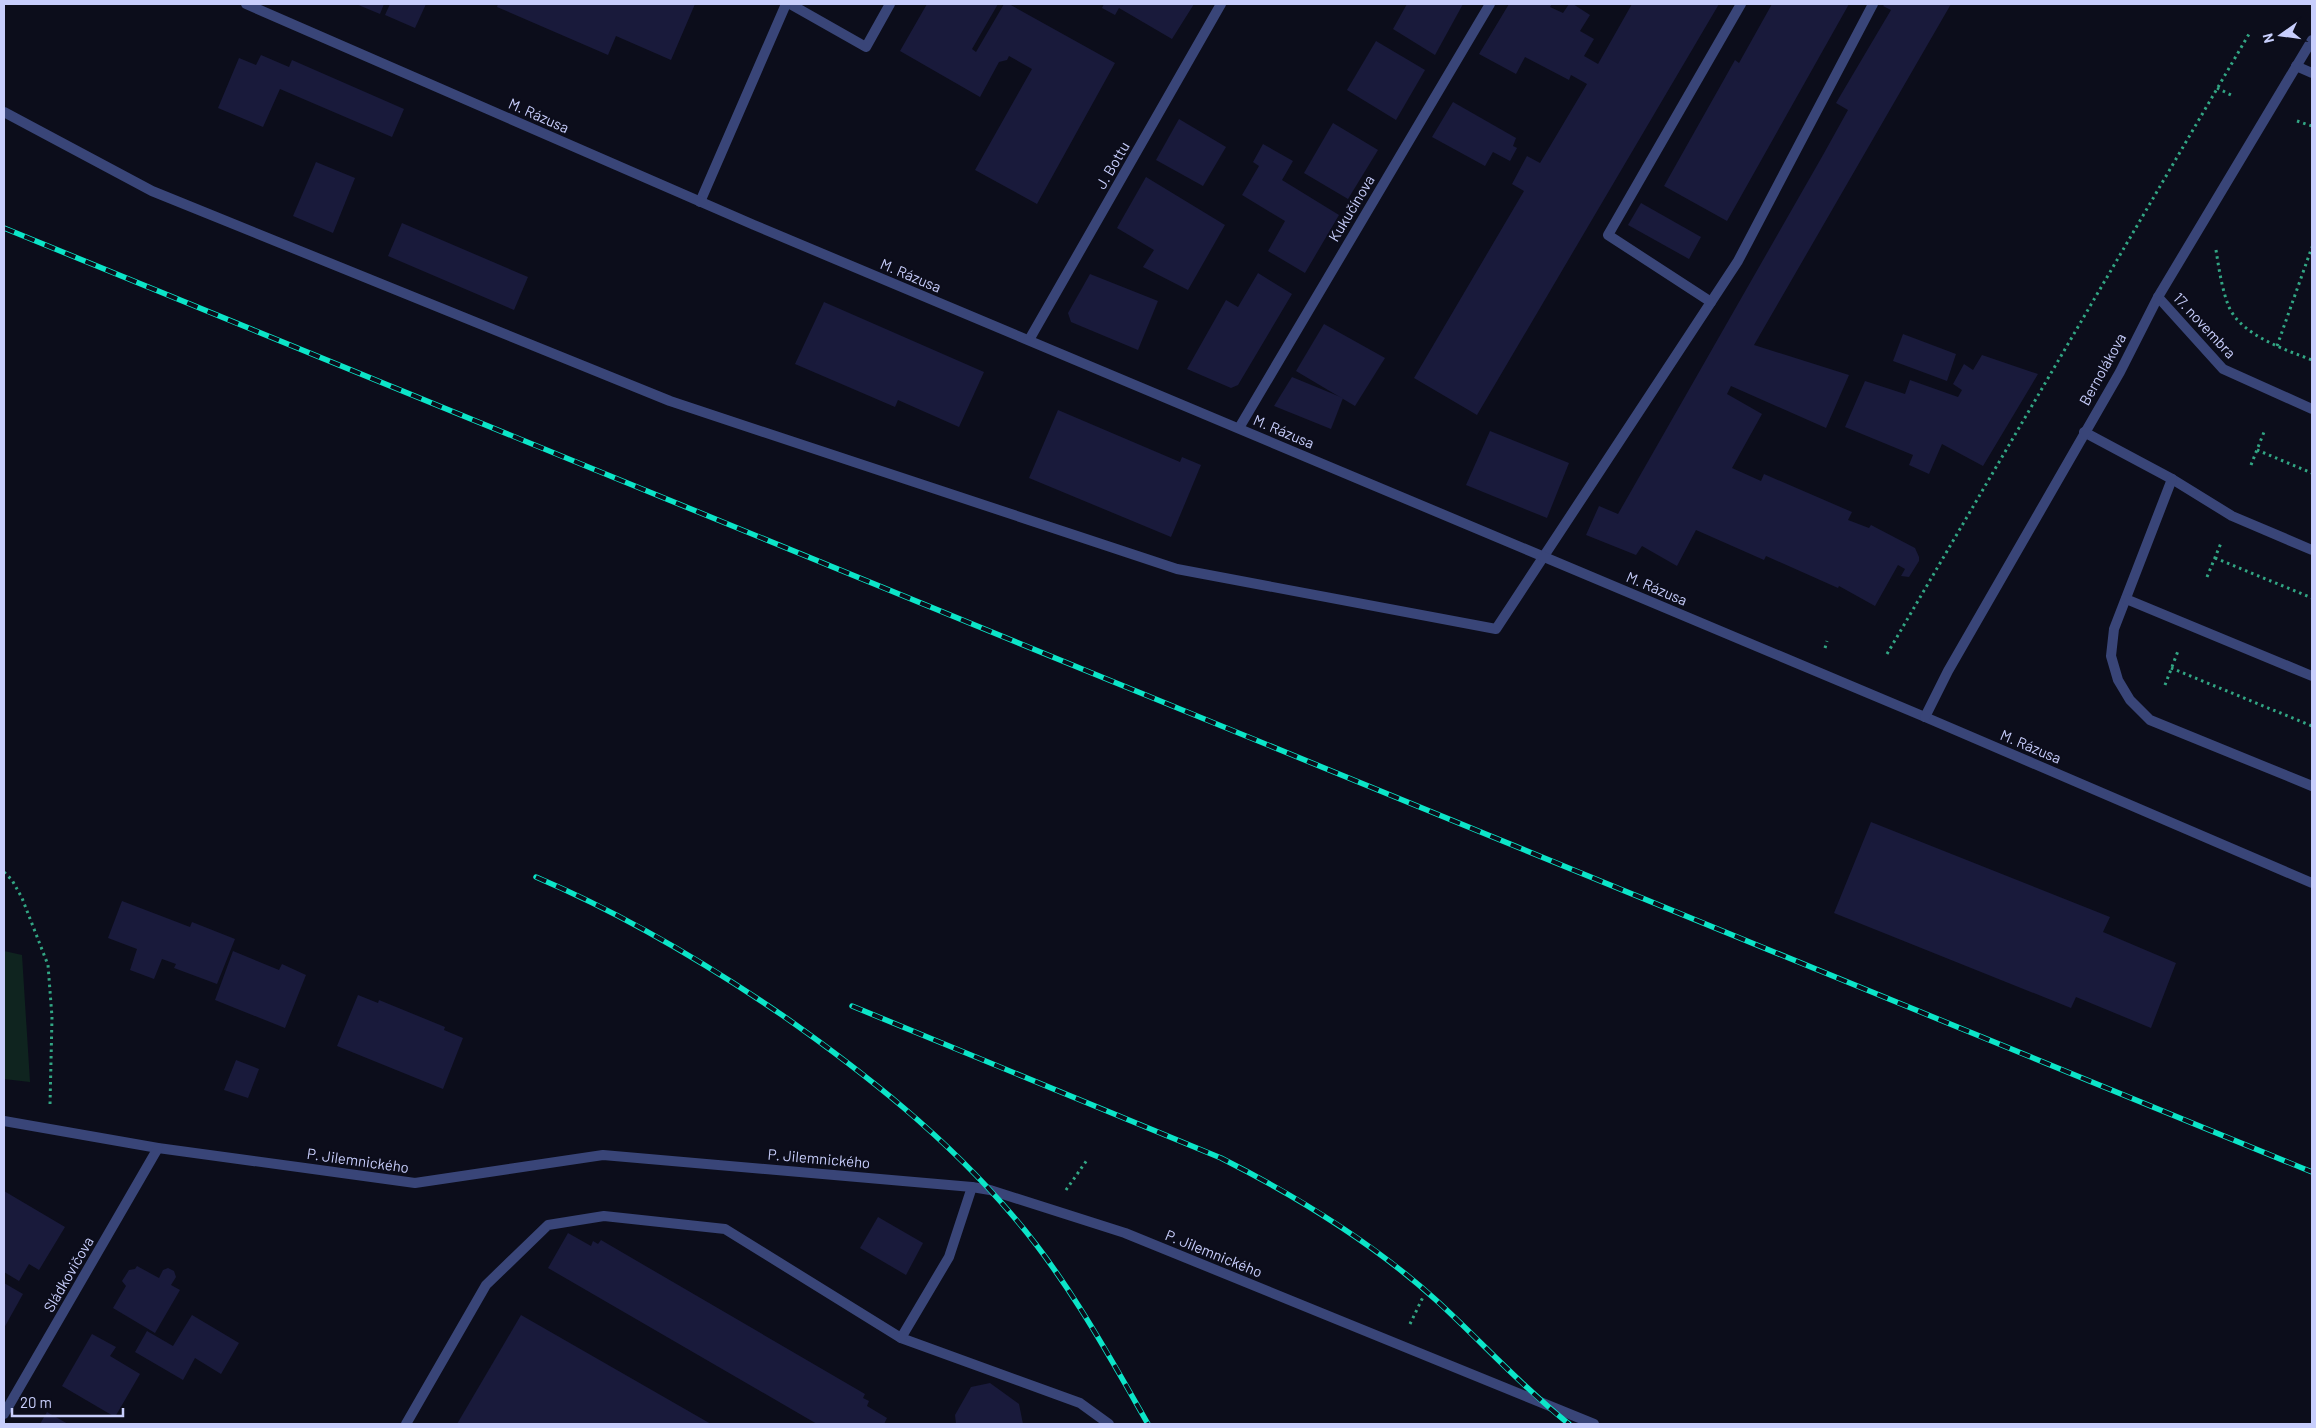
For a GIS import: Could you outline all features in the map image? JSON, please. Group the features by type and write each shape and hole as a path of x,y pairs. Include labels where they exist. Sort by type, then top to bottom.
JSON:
{"street":[{"name":"M. Rázusa","path":"248,4 700,202 1925,717 2312,883"},
{"path":"700,202 788,4 866,47 890,4"},
{"name":"J. Bottu","path":"1029,340 1221,4"},
{"name":"Kukučínova","path":"1239,428 1490,4"},
{"path":"1711,302 1608,235 1741,4"},
{"path":"4,112 152,190 670,401 1176,569 1496,629 1738,261 1873,4"},
{"name":"Bernolákova","path":"1925,717 2084,432 2120,372 2158,297 2312,40"},
{"path":"2296,66 2312,73"},
{"name":"17. novembra","path":"2158,297 2223,370 2312,409"},
{"path":"2084,432 2172,479 2232,516 2312,550"},
{"path":"2172,479 2114,630 2112,656 2118,680 2130,700 2150,720 2312,786"},
{"path":"2126,599 2312,676"},
{"name":"P. Jilemnického","path":"4,1120 158,1148 415,1184 604,1155 972,1187 1052,1210 1124,1234 1594,1424"},
{"name":"Sládkovičova","path":"4,1414 158,1148"},
{"path":"901,1338 949,1257 972,1187"},
{"path":"406,1424 486,1285 548,1225 604,1216 725,1229 901,1338 1080,1403 1109,1424"}],"path":[{"path":"1887,654 2249,34"},
{"path":"2217,88 2233,96"},
{"path":"2297,120 2312,126"},
{"path":"2209,212 2219,270 2230,308 2244,327 2277,346 2312,360"},
{"path":"2277,346 2312,247"},
{"path":"2294,359 2296,354"},
{"path":"2251,465 2264,432"},
{"path":"2257,450 2312,473"},
{"path":"2207,576 2221,543"},
{"path":"2215,558 2312,598"},
{"path":"2165,685 2178,651"},
{"path":"2171,668 2312,726"},
{"path":"4,872 12,880 22,898 48,964 52,1017 50,1128"},
{"path":"1052,1210 1087,1160"}],"green space":[{"path":"4,951 22,955 30,1082 4,1079"}],"building":[{"path":"356,4 384,4 380,14"},
{"path":"390,4 426,4 415,28 385,15"},
{"path":"498,4 695,4 671,60 616,36 608,55 497,7"},
{"path":"927,4 998,4 972,49 976,52 1004,4 1009,4 1115,63 1037,204 975,170 1032,69 1009,56 1007,60 999,62 980,97 900,51"},
{"path":"1104,4 1194,4 1172,39 1119,8 1115,15 1102,8"},
{"path":"1407,4 1463,4 1435,55 1393,29"},
{"path":"1509,4 1552,4 1550,7 1563,13 1569,4 1573,4 1590,15 1580,31 1594,39 1584,56 1598,64 1632,4 1719,4 1477,415 1414,378 1524,191 1512,184 1527,156 1540,163 1587,84 1571,75 1569,80 1525,57 1516,74 1479,54"},
{"path":"1772,4 1849,4 1727,221 1664,186 1735,60 1739,63"},
{"path":"1885,4 1951,4 1754,345 1849,375 1826,428 1731,386 1727,394 1762,414 1732,468 1761,481 1764,474 1852,512 1848,520 1869,528 1871,525 1915,548 1919,561 1909,577 1901,576 1905,569 1898,565 1875,606 1839,586 1838,588 1766,556 1764,560 1696,530 1677,566 1642,546 1636,555 1586,535 1599,506 1618,514 1823,155 1848,110 1836,103 1891,10 1883,6"},
{"path":"1376,41 1425,70 1396,120 1347,90"},
{"path":"261,55 289,67 292,60 404,109 392,137 280,89 263,127 218,108 239,58 256,65"},
{"path":"1453,102 1516,138 1513,146 1517,148 1510,161 1493,152 1485,166 1432,137"},
{"path":"1179,119 1226,147 1203,186 1156,160"},
{"path":"1333,123 1378,150 1348,199 1304,173"},
{"path":"1263,144 1293,161 1282,180 1339,215 1305,273 1268,251 1285,221 1242,195 1259,166 1253,162"},
{"path":"316,162 355,178 333,233 293,216"},
{"path":"1146,177 1225,225 1188,290 1143,267 1154,250 1117,228"},
{"path":"1641,203 1701,237 1689,259 1628,225"},
{"path":"402,223 528,277 514,310 388,256"},
{"path":"1258,273 1292,294 1238,385 1231,388 1187,369 1226,300 1238,307"},
{"path":"1090,274 1158,301 1138,350 1071,322 1068,313"},
{"path":"824,302 984,372 959,427 898,400 895,407 795,364"},
{"path":"1324,324 1385,358 1355,406 1296,371"},
{"path":"1903,334 1956,354 1947,381 1893,361"},
{"path":"1982,355 2038,374 1983,466 1942,444 1929,474 1909,465 1913,455 1845,427 1865,381 1905,394 1910,380 1958,397 1962,390 1953,384 1964,364 1973,370"},
{"path":"1292,377 1343,398 1331,429 1274,406"},
{"path":"1058,410 1180,462 1182,457 1201,465 1171,537 1029,478"},
{"path":"1490,431 1569,463 1547,518 1466,485"},
{"path":"1871,822 2110,917 2103,932 2176,963 2151,1028 2076,997 2071,1008 1834,913"},
{"path":"122,901 190,927 192,922 235,939 217,984 174,968 176,964 162,959 154,979 130,970 137,949 108,938"},
{"path":"233,951 279,970 282,964 306,975 285,1028 215,1000"},
{"path":"358,995 378,1003 379,1000 445,1027 444,1030 463,1038 443,1089 337,1046"},
{"path":"236,1060 259,1069 248,1098 224,1090"},
{"path":"4,1191 65,1227 39,1270 29,1264 19,1281 4,1272"},
{"path":"878,1217 923,1243 906,1275 860,1248"},
{"path":"568,1233 591,1246 593,1241 598,1244 601,1240 865,1394 863,1398 869,1401 867,1406 887,1418 884,1424 817,1424 548,1268"},
{"path":"137,1266 159,1278 163,1270 168,1268 174,1271 176,1277 171,1285 180,1290 155,1333 113,1308 126,1286 122,1281 129,1270 135,1269"},
{"path":"4,1283 23,1294 4,1328"},
{"path":"192,1315 239,1343 221,1374 195,1358 183,1380 135,1352 147,1331 173,1346"},
{"path":"521,1315 711,1424 457,1424"},
{"path":"92,1334 116,1347 110,1356 140,1374 115,1417 62,1386"},
{"path":"990,1383 1019,1404 1023,1424 956,1424 955,1415 971,1387"},
{"path":"47,1412 68,1424 40,1424"}],"railway":[{"path":"4,228 2312,1172"},
{"path":"536,877 632,923 753,995 844,1060 933,1133 987,1187 1033,1240 1069,1291 1148,1424"},
{"path":"852,1006 1221,1158 1278,1188 1360,1240 1412,1279 1534,1394 1569,1424"}]}
